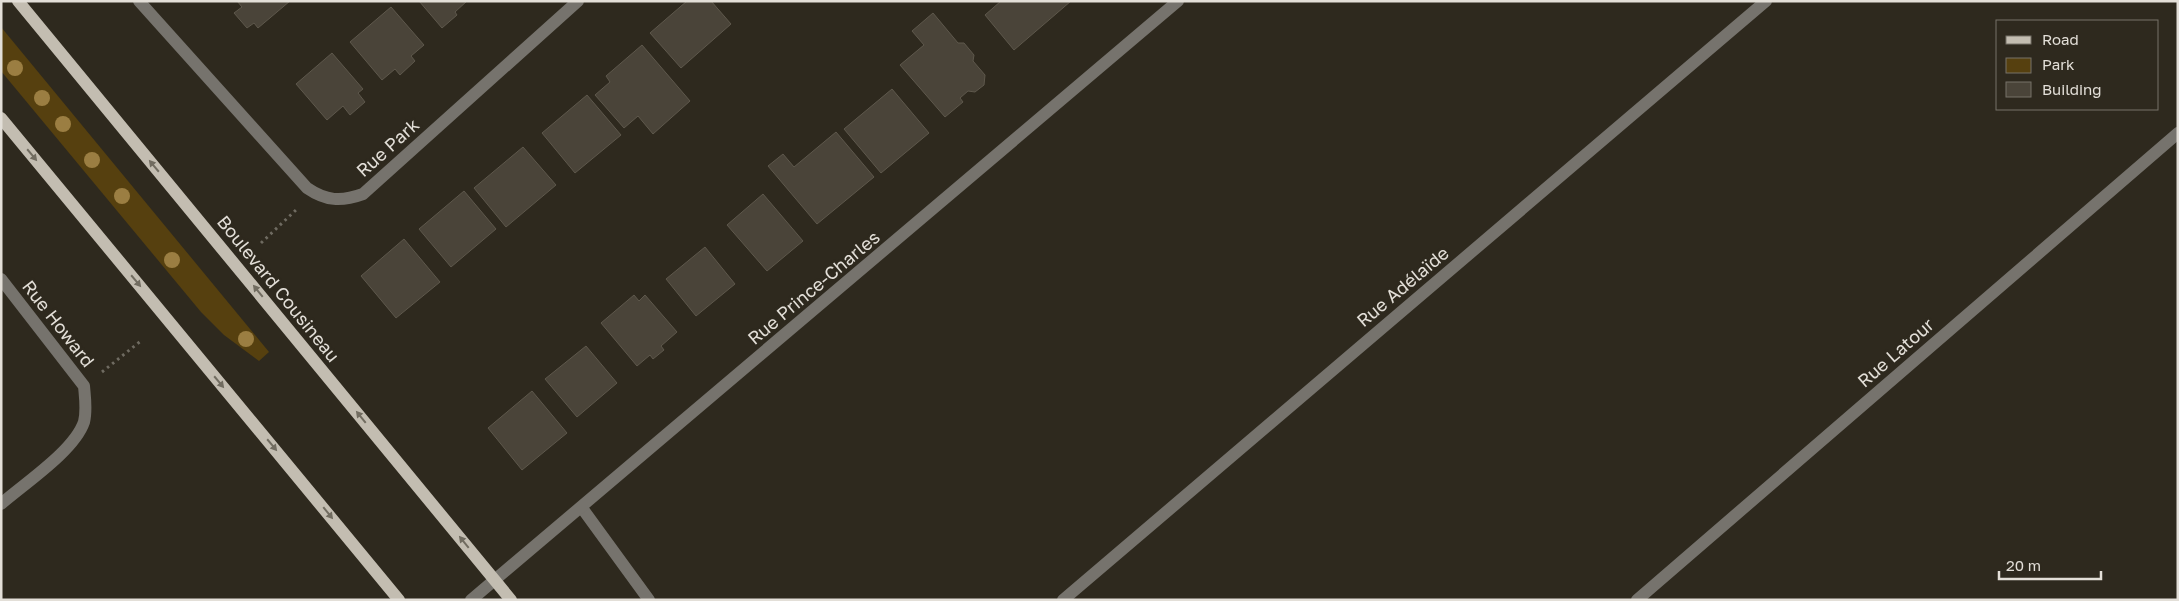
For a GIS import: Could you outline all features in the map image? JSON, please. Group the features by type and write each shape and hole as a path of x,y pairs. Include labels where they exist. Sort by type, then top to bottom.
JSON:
{"main road":[{"name":"Boulevard Cousineau","path":"18,1 511,600"},
{"path":"1,118 399,600"}],"street":[{"name":"Rue Park","path":"139,1 307,188 320,197 338,200 363,194 578,1"},
{"name":"Rue Prince-Charles","path":"471,600 582,508 1178,1"},
{"name":"Rue Adélaïde","path":"1063,600 1766,1"},
{"name":"Rue Latour","path":"1637,600 2178,133"},
{"name":"Rue Howard","path":"1,279 84,386 86,403 84,422 70,446 1,504"},
{"path":"582,508 649,600"}],"path":[{"path":"261,242 302,203"},
{"path":"99,374 142,340"}],"green space":[{"path":"1,27 269,352 259,361 224,335 201,312 1,71"}],"building":[{"path":"237,1 290,1 258,28 254,23 247,28 234,13 242,7"},
{"path":"419,1 467,1 455,12 457,15 442,28"},
{"path":"687,1 711,1 731,24 681,68 650,33"},
{"path":"1001,1 1071,1 1014,50 985,15"},
{"path":"391,7 424,45 411,56 415,61 400,75 395,69 382,80 350,42"},
{"path":"933,13 958,43 964,43 974,55 973,61 985,75 984,85 975,92 968,91 960,98 963,102 945,117 900,65 924,45 912,31"},
{"path":"642,45 690,101 653,134 638,116 624,128 595,95 610,82 606,76"},
{"path":"332,53 363,89 358,93 365,102 350,115 343,106 327,120 296,84"},
{"path":"892,89 929,133 881,173 844,129"},
{"path":"587,95 621,135 575,173 542,133"},
{"path":"836,132 874,177 817,224 768,166 783,154 794,167"},
{"path":"523,147 556,185 506,227 474,188"},
{"path":"464,191 496,229 451,267 419,229"},
{"path":"763,194 803,241 767,271 727,225"},
{"path":"404,239 440,282 396,318 361,276"},
{"path":"705,247 735,284 696,316 666,279"},
{"path":"634,295 639,301 645,295 677,332 661,346 664,350 653,359 650,355 637,366 601,323"},
{"path":"586,346 617,383 577,417 545,379"},
{"path":"532,391 567,433 522,470 488,428"}]}
